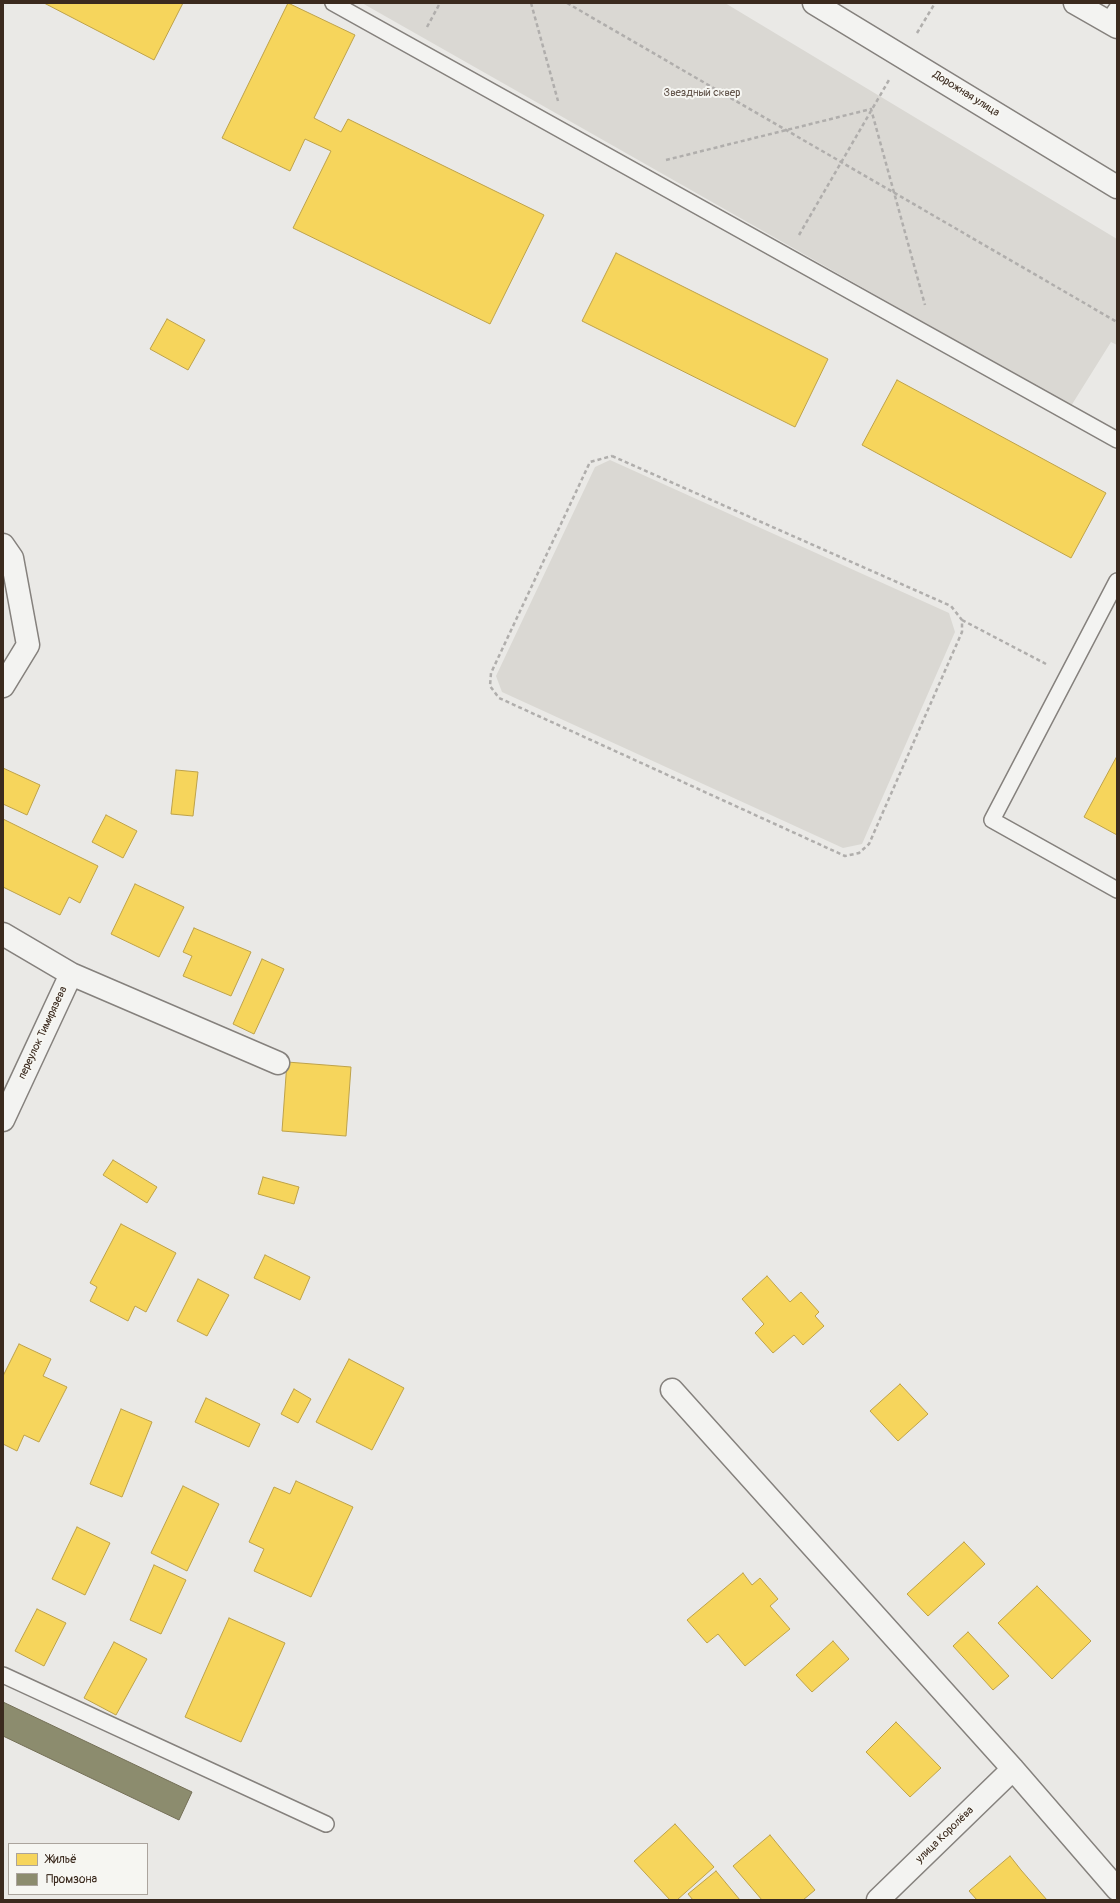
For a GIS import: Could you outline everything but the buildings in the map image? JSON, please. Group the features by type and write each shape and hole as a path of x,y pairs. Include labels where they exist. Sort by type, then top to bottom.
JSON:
{"street":[{"name":"Дорожная улица","path":"814,3 904,56 1117,187"},
{"path":"1074,3 1114,19"},
{"path":"3,545 12,558 28,645 3,686"},
{"name":"переулок Тимирязева","path":"3,934 71,974 3,1120"},
{"path":"71,974 278,1063"},
{"path":"672,1390 1012,1769 1117,1889"},
{"name":"улица Королёва","path":"878,1900 1012,1769"}],"lane":[{"path":"333,3 1117,440"},
{"path":"1117,581 992,820 1117,890"},
{"path":"3,1675 326,1824"}],"path":[{"path":"531,3 568,134"},
{"path":"567,3 1117,322"},
{"path":"787,256 871,109 935,3"},
{"path":"628,168 871,109"},
{"path":"871,109 927,312"},
{"path":"962,620 962,632 869,844 859,852 845,856 499,698 490,686 491,673 590,462 612,456 951,606 962,620 1068,675"}],"green space":[{"name":"Звездный сквер","path":"362,3 725,3 1117,239 1117,345 1111,342 1071,406"},
{"path":"610,460 949,613 955,632 862,844 843,848 502,692 496,676 595,467"}]}
